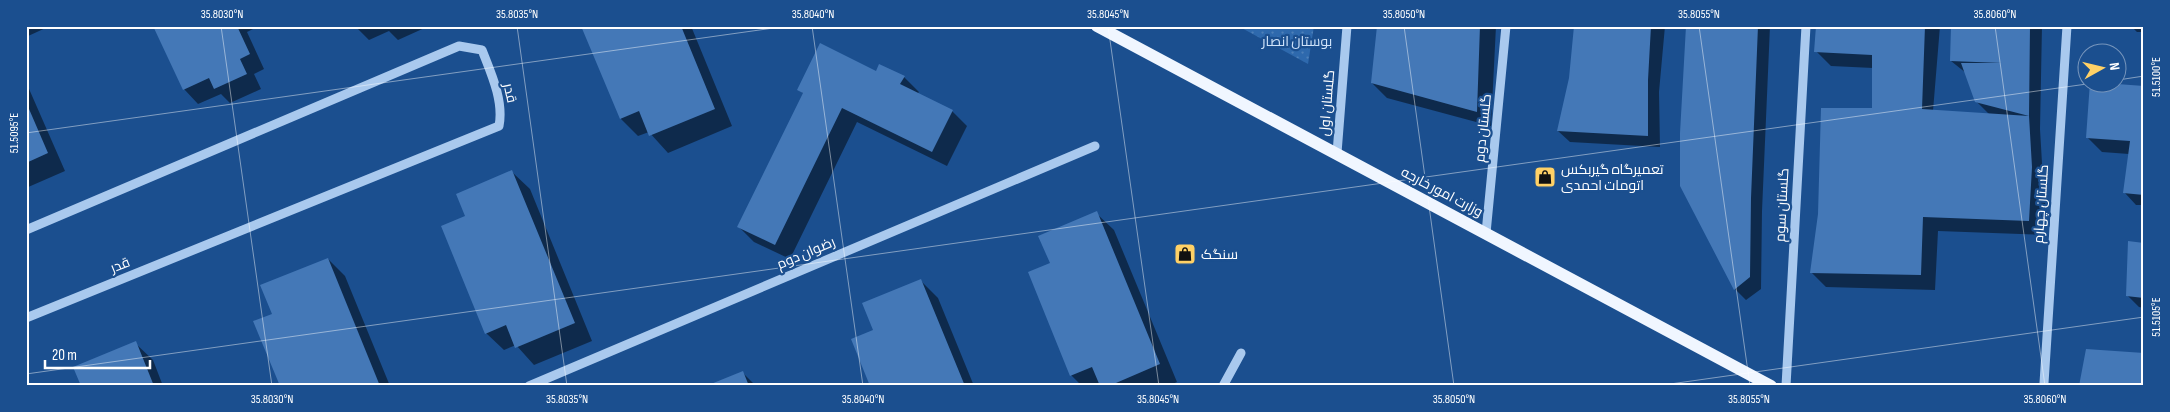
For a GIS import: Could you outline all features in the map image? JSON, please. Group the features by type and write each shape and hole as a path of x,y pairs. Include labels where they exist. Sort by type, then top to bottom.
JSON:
{"main road":[{"name":"وزارت امور خارجه","path":"1097,26 1771,386"}],"street":[{"name":"گلستان اول","path":"1337,153 1347,26"},
{"name":"گلستان دوم","path":"1486,233 1506,26"},
{"name":"گلستان سوم","path":"1786,386 1806,26"},
{"name":"گلستان چهارم","path":"2044,383 2067,26"},
{"name":"قدر","path":"26,230 459,46 482,50 494,79 501,115 499,126 26,318"},
{"name":"رضوان دوم","path":"529,386 1095,146"},
{"path":"1223,386 1241,353"}],"green space":[{"name":"بوستان انصار","path":"1238,26 1314,26 1308,64"}],"building":[{"path":"153,26 237,26 250,54 240,59 247,74 214,89 209,78 183,90"},
{"path":"581,26 681,26 715,109 649,136 639,111 620,119"},
{"path":"1377,26 1480,26 1477,112 1371,83"},
{"path":"1574,26 1651,26 1648,80 1648,136 1557,131 1569,78"},
{"path":"1686,26 1758,26 1751,198 1750,277 1734,290 1680,186 1680,133"},
{"path":"1816,26 1925,26 1922,109 2029,116 2032,167 2029,221 1923,217 1921,275 1810,273 1818,214 1821,108 1872,108 1872,55 1814,52"},
{"path":"1951,26 2030,26 2029,116 1975,102 1961,63 2002,63 1950,61"},
{"path":"820,43 876,71 879,64 905,76 900,84 953,110 932,152 842,108 775,245 737,227 803,93 797,90"},
{"path":"2128,85 2144,86 2144,195 2123,193 2130,141 2086,138 2089,92 2128,92"},
{"path":"26,102 48,153 26,163"},
{"path":"512,170 575,323 515,348 506,325 485,334 441,226 465,216 456,194"},
{"path":"1097,211 1160,364 1109,386 1100,386 1092,367 1070,376 1028,272 1050,263 1038,236"},
{"path":"2128,241 2144,243 2144,298 2126,296"},
{"path":"328,258 380,386 280,386 253,321 272,314 260,285"},
{"path":"921,279 965,386 870,386 851,339 873,330 862,303"},
{"path":"136,341 154,386 81,386 73,367"},
{"path":"2086,349 2144,353 2144,386 2079,386"},
{"path":"743,371 749,386 706,386"}],"place":[{"name":"تعمیرگاه گیربکس اتومات احمدی","path":"1545,177"},
{"name":"سنگک","path":"1185,254"}]}
